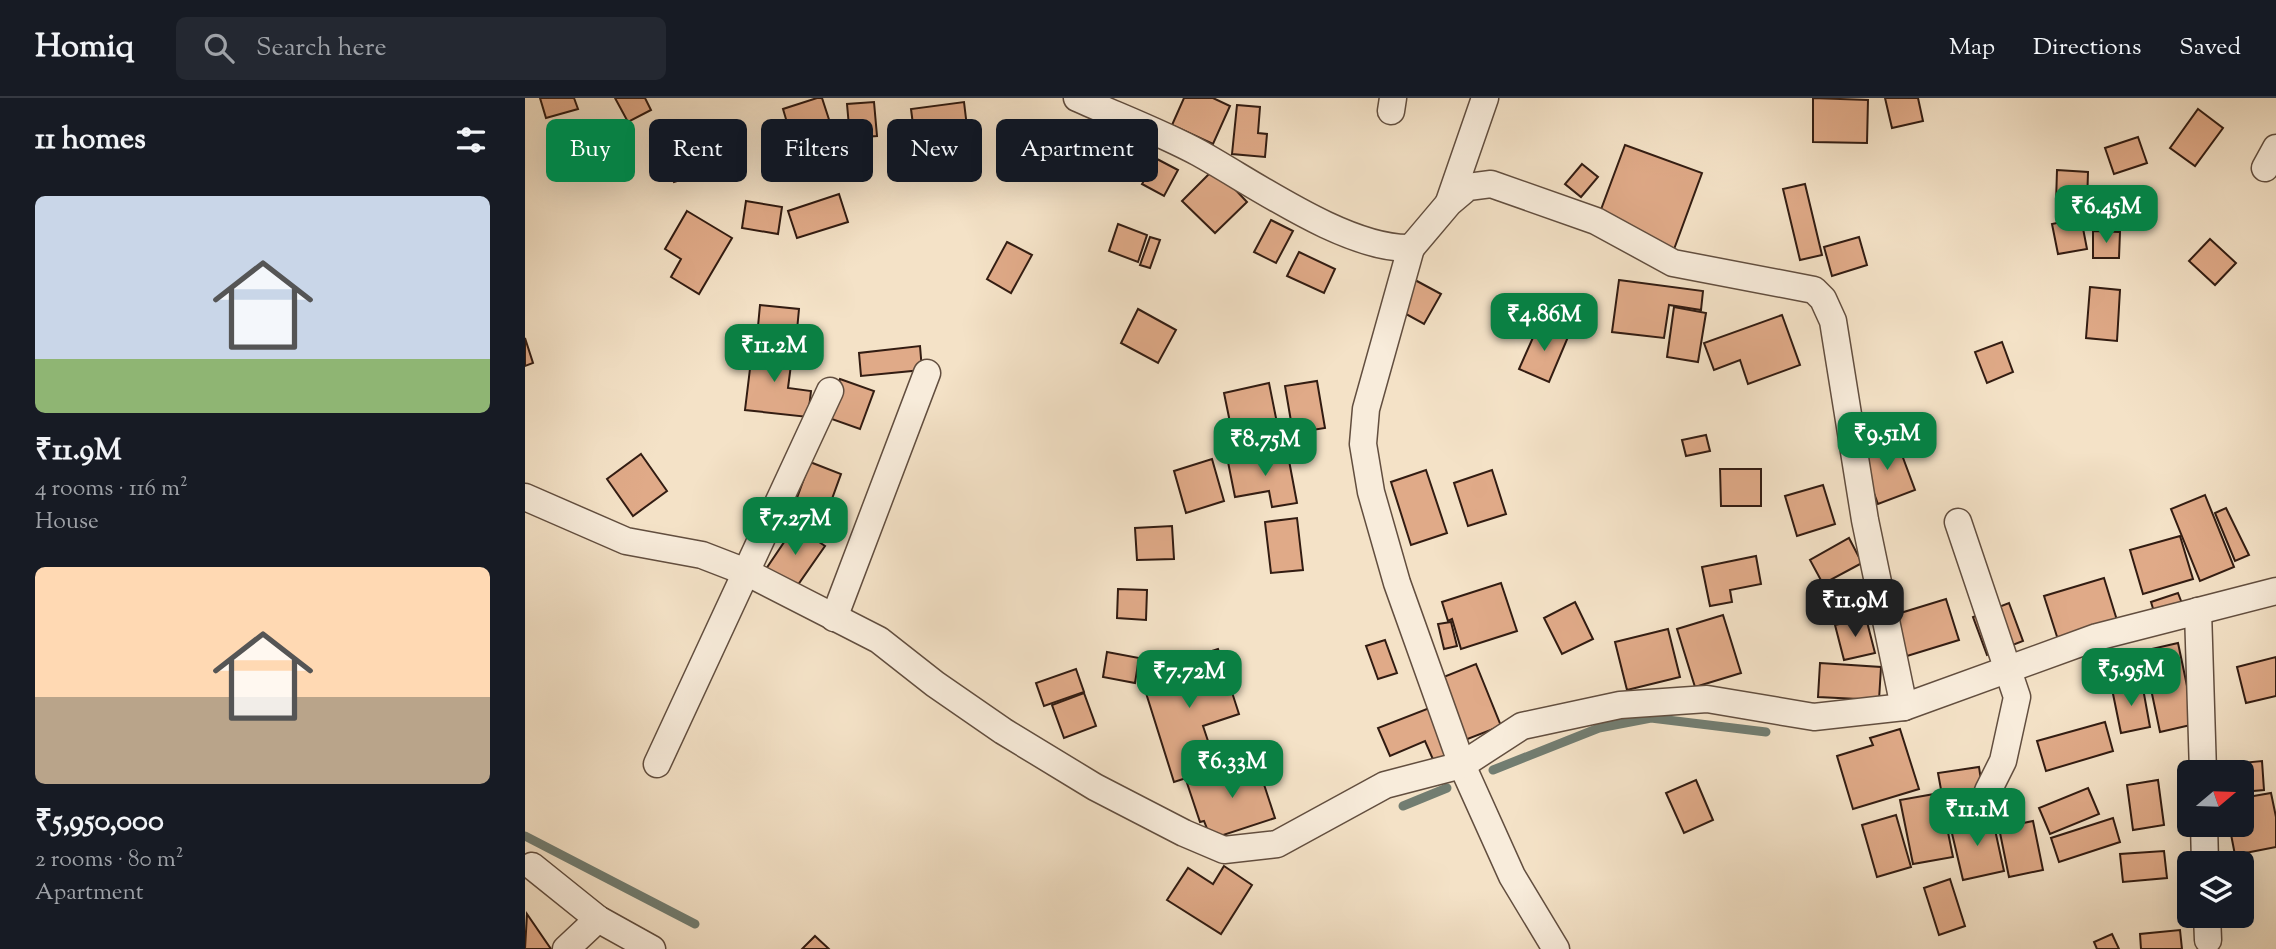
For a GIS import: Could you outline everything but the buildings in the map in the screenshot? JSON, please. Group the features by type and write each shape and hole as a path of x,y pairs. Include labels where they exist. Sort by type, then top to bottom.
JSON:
{"street":[{"path":"1077,98 1198,152 1286,205 1389,249 1411,248"},
{"path":"1449,203 1485,98"},
{"path":"1556,949 1512,876 1462,765 1397,583 1371,492 1363,444 1366,409 1411,248 1449,203 1468,187 1491,184 1596,221 1673,263 1800,285 1814,290 1823,299 1833,321 1865,520 1904,707"},
{"path":"835,618 927,373"},
{"path":"657,764 830,391"},
{"path":"525,497 626,541 702,555 746,572 879,640 935,684 1003,731 1095,787 1224,850 1277,844 1385,785 1462,765 1522,726 1620,705 1707,699 1814,717 1904,707 2097,637 2276,591"},
{"path":"1958,522 2007,668 2017,707 2003,761 1988,791"},
{"path":"2198,611 2203,760"},
{"path":"527,867 598,919 652,949"},
{"path":"566,949 598,919"}],"waterway":[{"path":"1493,770 1599,728 1651,718 1766,732"},
{"path":"1403,806 1447,788"},
{"path":"525,836 695,924"}]}
